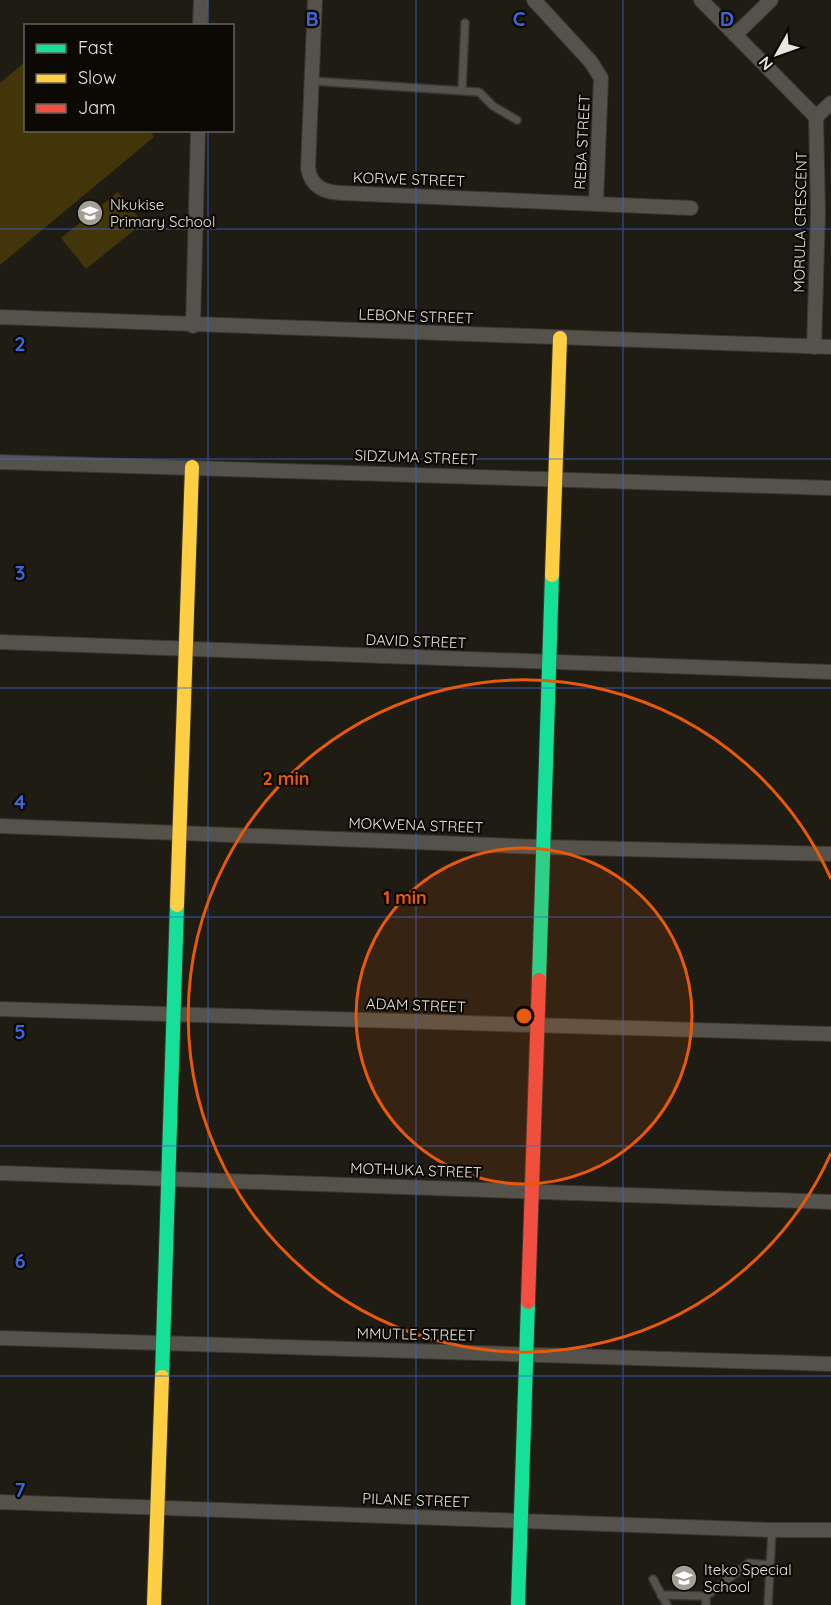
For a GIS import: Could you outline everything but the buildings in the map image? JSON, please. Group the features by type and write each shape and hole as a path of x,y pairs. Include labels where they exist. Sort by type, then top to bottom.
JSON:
{"street":[{"path":"200,24 201,0"},
{"name":"KORWE STREET","path":"315,0 308,168 310,178 318,188 341,193 596,202 691,208"},
{"name":"REBA STREET","path":"534,0 591,62 601,78 596,202"},
{"path":"701,0 816,117 831,103"},
{"path":"735,35 771,0"},
{"name":"MORULA CRESCENT","path":"814,347 824,212 816,117"},
{"path":"193,326 198,132"},
{"name":"LEBONE STREET","path":"0,316 193,326 831,347"},
{"path":"518,1605 535,1024 557,478 560,338"},
{"name":"SIDZUMA STREET","path":"0,462 831,488"},
{"path":"154,1605 192,467"},
{"name":"DAVID STREET","path":"0,642 831,672"},
{"name":"MOKWENA STREET","path":"0,826 542,847 831,854"},
{"name":"ADAM STREET","path":"0,1009 831,1034"},
{"name":"MOTHUKA STREET","path":"0,1173 831,1202"},
{"name":"MMUTLE STREET","path":"0,1338 163,1345 527,1353 831,1364"},
{"name":"PILANE STREET","path":"0,1502 772,1530 831,1530"}],"lane":[{"path":"462,90 465,23"},
{"path":"312,81 479,92 493,106 518,120"},
{"path":"768,1605 772,1530"},
{"path":"661,1595 706,1596 749,1563 770,1565"},
{"path":"653,1579 666,1605"},
{"path":"706,1596 706,1605"}],"shaded area":[{"path":"24,63 24,132 150,132 154,137 0,265 0,83"},
{"path":"118,192 143,223 86,269 61,238"}],"traffic: fast":[{"path":"539,980 552,575"},
{"path":"162,1377 177,905"},
{"path":"518,1605 528,1302"}],"traffic: slow":[{"path":"552,575 560,338"},
{"path":"177,905 192,467"},
{"path":"154,1605 162,1377"}],"traffic: jam":[{"path":"528,1302 539,980"}],"place":[{"name":"Nkukise Primary School","path":"90,213"},
{"name":"Iteko Special School","path":"684,1578"}]}
